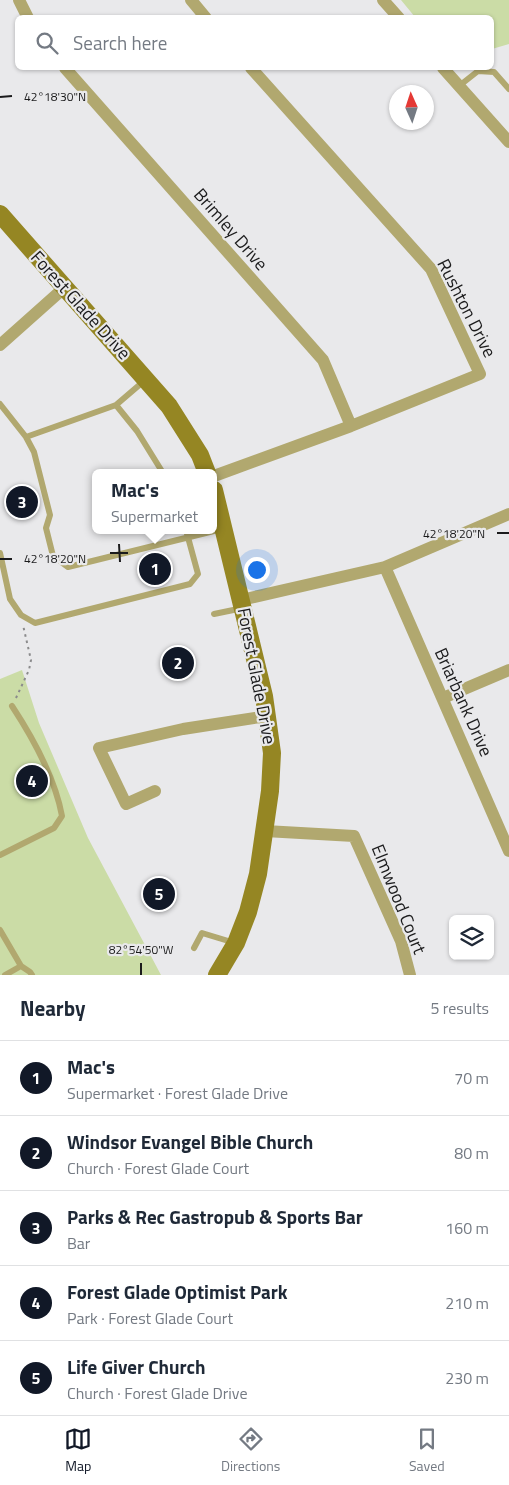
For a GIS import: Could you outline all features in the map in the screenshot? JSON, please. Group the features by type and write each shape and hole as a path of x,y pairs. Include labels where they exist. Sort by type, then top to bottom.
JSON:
{"street":[{"path":"19,0 26,15"},
{"path":"191,0 204,15"},
{"path":"383,0 396,15"},
{"name":"Brimley Drive","path":"67,70 323,360 351,426"},
{"name":"Rushton Drive","path":"217,475 351,426 480,374 431,269 253,70"},
{"path":"445,70 509,142"},
{"name":"Forest Glade Drive","path":"0,214 169,406 187,432 206,469"},
{"path":"0,346 64,288"},
{"name":"Forest Glade Drive","path":"217,502 268,716 272,753 265,831 258,874 248,912 236,943 217,975"},
{"path":"242,604 386,567 509,514"},
{"name":"Briarbank Drive","path":"386,567 443,698 504,824 509,851"},
{"path":"443,698 509,670"},
{"path":"155,792 126,804 99,748 183,729 268,716"},
{"name":"Elmwood Court","path":"265,831 354,836 401,941 410,975"}],"lane":[{"path":"459,86 478,72 494,72 509,89"},
{"path":"26,436 116,404 147,379"},
{"path":"0,404 26,436 34,452 50,515 46,528 53,556 68,567 184,534"},
{"path":"116,404 137,431 161,469"},
{"path":"217,530 224,529"},
{"path":"0,553 10,599 21,615 35,622 190,584 198,574 187,534"},
{"path":"214,614 242,604"},
{"path":"0,855 54,828 62,816 59,802 32,737 12,706"},
{"path":"0,930 21,966 32,975"},
{"path":"194,948 202,933 236,943"},
{"path":"5,975 21,966"}],"path":[{"path":"12,706 32,660 21,615"}],"green space":[{"path":"401,0 509,0 509,44 494,48 494,15 413,15"},
{"path":"22,670 39,723 88,838 161,975 0,975 0,679"}],"place":[{"name":"Parks & Rec Gastropub & Sports Bar","path":"22,502"},
{"name":"Mac's","path":"155,569"},
{"name":"Windsor Evangel Bible Church","path":"178,663"},
{"name":"Forest Glade Optimist Park","path":"32,781"},
{"name":"Life Giver Church","path":"159,894"}]}
